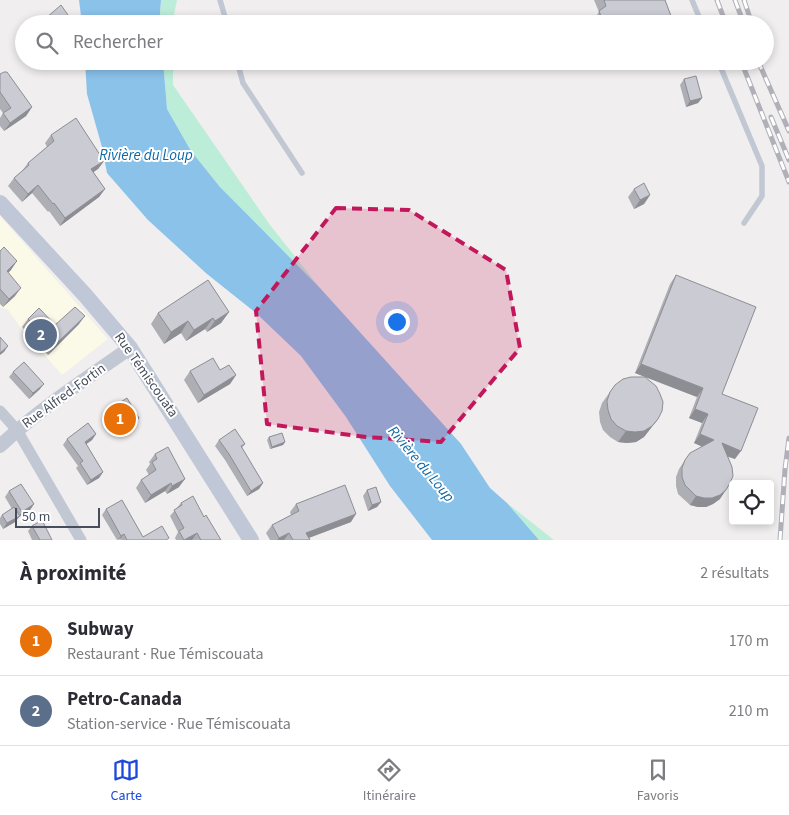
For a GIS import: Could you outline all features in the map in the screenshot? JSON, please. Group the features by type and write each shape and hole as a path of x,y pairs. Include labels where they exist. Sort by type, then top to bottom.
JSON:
{"main road":[{"name":"Rue Témiscouata","path":"0,203 85,295 130,348 251,540"}],"street":[{"name":"Rue Alfred-Fortin","path":"0,446 17,430 130,348"},
{"path":"0,411 17,430 81,540"}],"lane":[{"path":"220,0 224,15"},
{"path":"692,0 698,15"},
{"path":"240,70 244,83 302,173"},
{"path":"722,70 762,166 762,196 744,223"}],"highlighted area":[{"path":"336,208 409,210 506,270 520,348 441,442 366,437 267,424 256,311"}],"shaded area":[{"path":"0,216 108,339 62,375 20,327 8,310 0,307"}],"green space":[{"path":"161,0 177,0 174,15 160,15"},
{"path":"164,70 173,70 173,85 270,225 320,288 220,187 191,151 167,109"},
{"path":"507,503 554,540 539,540"}],"water":[{"path":"79,0 161,0 160,15 81,15"},
{"name":"Rivière du Loup","path":"86,70 164,70 167,109 191,151 220,187 320,288 461,444 490,488 507,503 539,540 432,540 390,486 346,417 301,356 256,313 207,274 148,220 107,173 102,147 87,94"}],"building":[{"path":"604,0 665,0 671,15 601,15 599,11 606,6"},
{"path":"61,5 68,15 49,15"},
{"path":"7,72 32,107 10,123 3,113 11,108 0,92 0,74"},
{"path":"696,76 702,98 690,101 684,79"},
{"path":"76,118 104,161 91,169 105,189 65,218 38,185 28,194 14,178 29,165 28,163 54,141 51,135"},
{"path":"644,183 650,195 640,200 634,189"},
{"path":"4,247 17,261 7,271 21,288 9,299 0,289 0,251"},
{"path":"676,275 756,307 722,394 758,408 741,451 722,443 732,467 733,476 731,480 729,480 726,490 720,495 712,498 696,496 685,485 682,477 682,468 690,453 714,440 700,434 708,414 695,409 703,388 641,364"},
{"path":"208,280 229,312 215,321 213,318 194,330 188,321 171,332 158,313"},
{"path":"75,307 85,316 53,347 28,319 39,308 55,325"},
{"path":"0,337 8,346 0,353"},
{"path":"213,358 220,370 229,365 236,375 204,395 190,371"},
{"path":"24,362 44,384 33,393 13,372"},
{"path":"645,377 656,386 663,402 662,411 658,419 644,431 626,431 617,426 611,419 608,410 607,401 610,392 623,379"},
{"path":"127,398 139,418 122,429 110,409"},
{"path":"88,423 96,434 85,442 103,472 91,480 80,463 83,461 67,439"},
{"path":"235,429 245,444 241,446 263,483 251,491 219,440"},
{"path":"282,433 285,442 272,447 269,437"},
{"path":"168,447 185,479 172,486 171,483 151,495 141,480 156,470 152,462 157,459 155,454"},
{"path":"21,484 34,504 22,512 9,491"},
{"path":"345,485 356,514 306,533 310,540 293,540 289,533 279,538 272,525 299,511 296,504"},
{"path":"376,487 381,502 372,505 367,490"},
{"path":"193,496 204,517 206,515 221,540 201,540 197,533 184,540 179,531 184,528 174,510"},
{"path":"122,500 143,537 162,526 169,538 166,540 127,540 124,534 121,536 106,509"},
{"path":"14,507 20,516 7,523 2,515"},
{"path":"42,520 52,540 40,540 32,526"}],"railway":[{"path":"717,0 723,15"},
{"path":"735,0 741,15"},
{"path":"744,0 749,15"},
{"path":"745,70 789,182"},
{"path":"762,70 789,131"},
{"path":"771,117 789,160"},
{"path":"780,540 789,438"}],"place":[{"name":"Petro-Canada","path":"41,335"},
{"name":"Subway","path":"120,419"}]}
